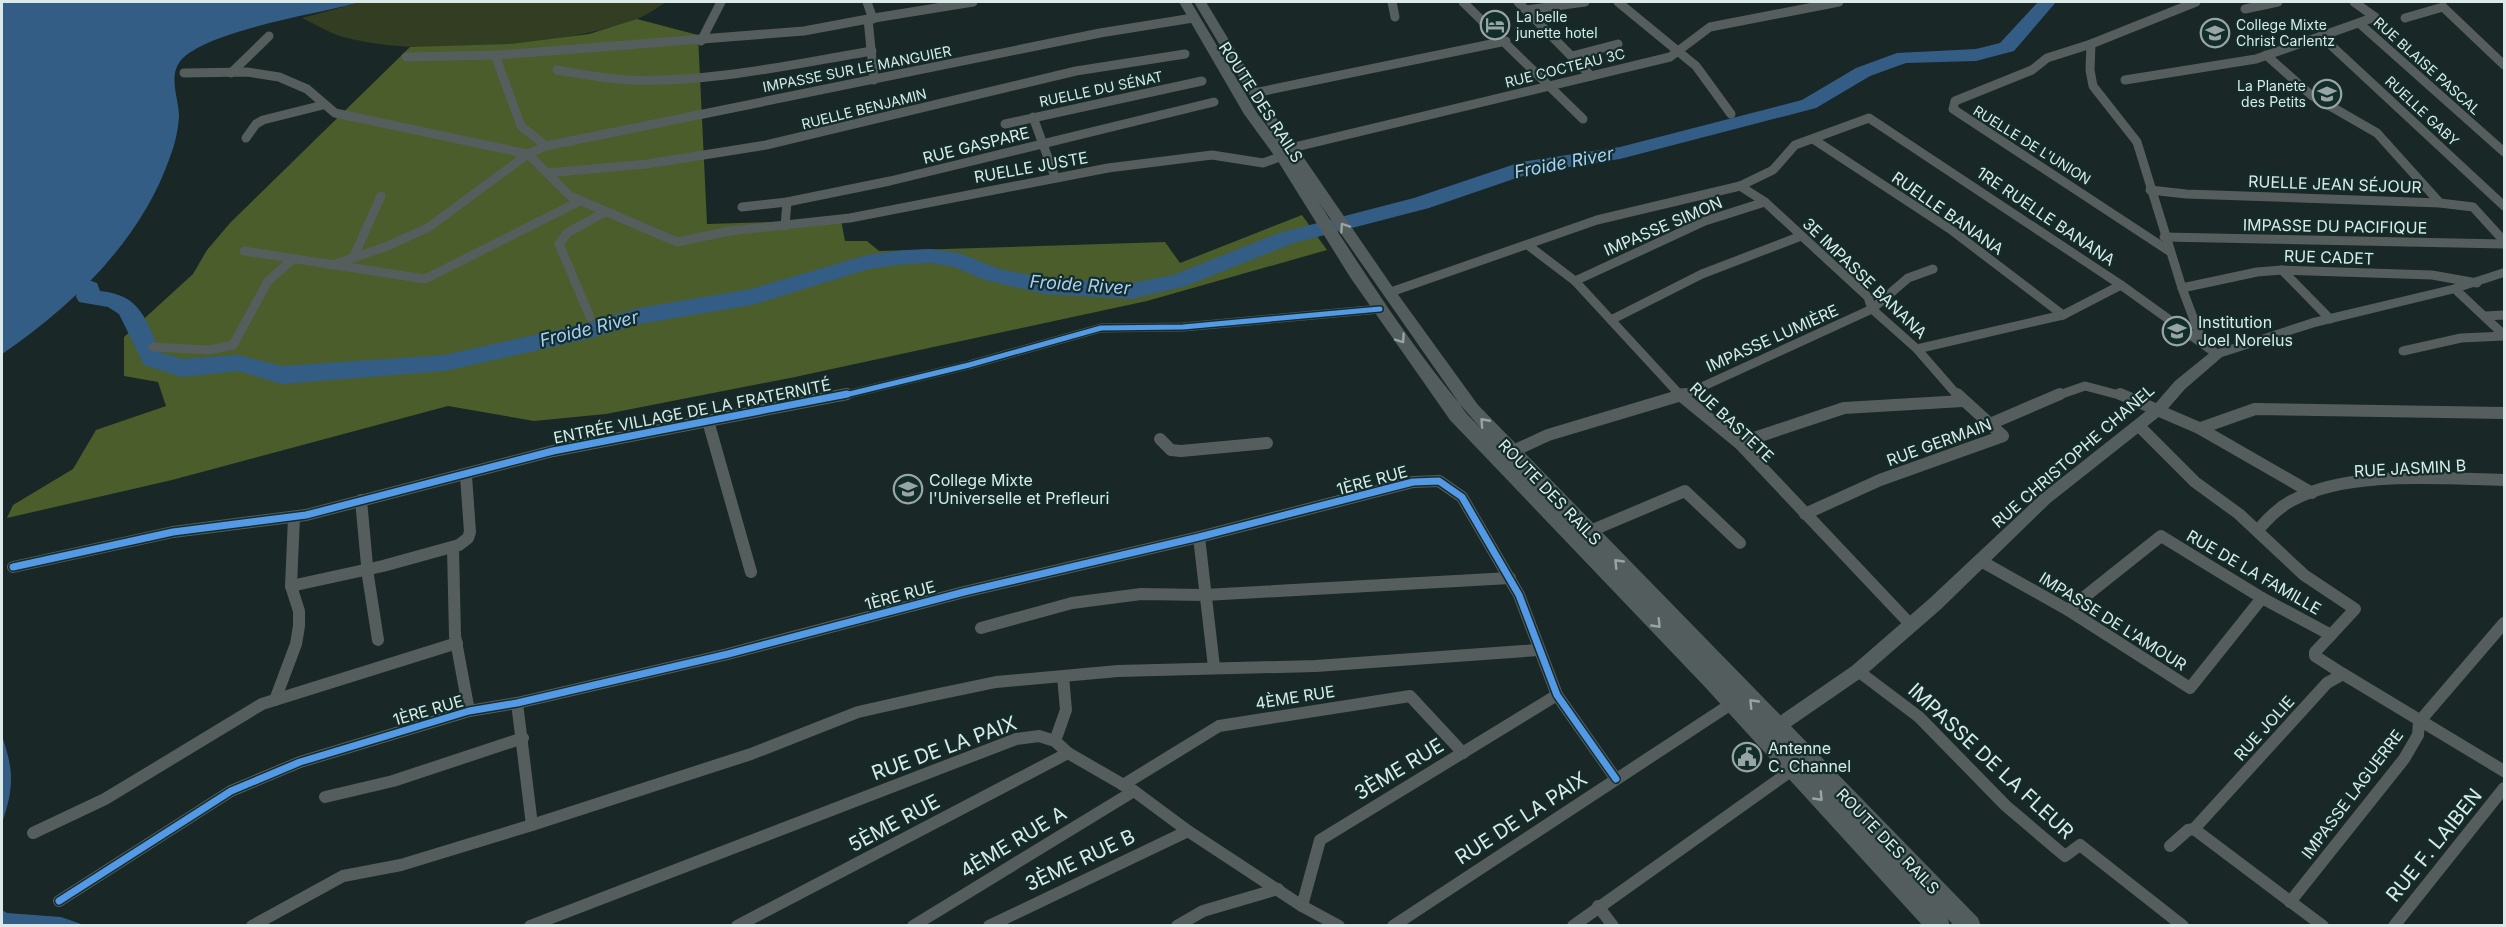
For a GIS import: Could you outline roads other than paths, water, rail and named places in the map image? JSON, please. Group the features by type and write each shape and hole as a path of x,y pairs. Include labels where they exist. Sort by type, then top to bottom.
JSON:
{"main road":[{"name":"ROUTE DES RAILS","path":"1185,2 1251,114 1286,152"},
{"name":"ROUTE DES RAILS","path":"1202,2 1286,152 1365,271 1456,416 1712,681 1731,704 1769,732 1792,770 1897,876 1940,926"},
{"name":"ROUTE DES RAILS","path":"1384,301 1472,409 1588,531 1769,732 1970,926"}],"street":[{"path":"701,41 721,2"},
{"path":"868,2 874,80"},
{"path":"406,57 498,56 701,41 804,30 973,2"},
{"path":"1392,2 1395,16"},
{"path":"1463,2 1506,41 1583,119"},
{"path":"1518,2 1591,76"},
{"path":"1526,10 1585,2"},
{"path":"1618,2 1695,66 1731,114"},
{"name":"RUE COCTEAU 3C","path":"1286,152 1670,57 1710,27 1839,2"},
{"path":"2196,2 2091,44 2090,70 2093,86 2137,142 2164,237 2203,344"},
{"path":"2245,9 2278,2"},
{"path":"2125,80 2266,56 2375,17 2354,2"},
{"path":"2405,18 2445,4 2505,65"},
{"name":"IMPASSE SUR LE MANGUIER","path":"332,264 388,246 429,227 528,154 546,146 1089,35 1193,18"},
{"name":"RUE BLAISE PASCAL","path":"2359,23 2505,152"},
{"path":"231,73 269,36"},
{"name":"RUELLE GABY","path":"2321,36 2505,206"},
{"path":"1254,93 1506,41"},
{"path":"1572,56 1618,44"},
{"name":"RUELLE DE L'UNION","path":"2091,44 2047,58 2032,69 1955,101 1952,106 1957,114 2169,251"},
{"path":"557,70 636,80 673,79 767,68 872,51"},
{"name":"RUELLE BENJAMIN","path":"547,173 647,164 766,145 812,136 1076,70 1185,54"},
{"path":"498,56 496,58 513,110 521,126 546,146"},
{"path":"2266,56 2311,95 2377,133 2440,203"},
{"path":"184,73 278,75 307,89 334,113 528,154"},
{"name":"RUELLE DU SÉNAT","path":"1005,124 1202,81"},
{"name":"RUE GASPARE","path":"742,207 787,202 890,181 1214,102"},
{"path":"246,138 259,122 323,105"},
{"path":"1033,117 1055,177"},
{"name":"ENTRÉE VILLAGE DE LA FRATERNITÉ","path":"13,567 173,532 294,516 466,476 553,451 835,397 924,376 1101,328 1183,327 1384,301 1597,220 1740,186 1773,170 1795,146 1869,118"},
{"name":"1RE RUELLE BANANA","path":"1869,118 2121,285 2217,354"},
{"name":"RUELLE BANANA","path":"1813,140 1950,229 2063,315"},
{"name":"RUELLE JUSTE","path":"528,154 570,196 677,242 696,240 730,231 850,218 1055,177 1203,156 1221,155 1263,163 1286,152"},
{"name":"3E IMPASSE BANANA","path":"1740,186 1765,201 1868,297 1872,309 1917,349 1963,401 1990,424"},
{"name":"RUELLE JEAN SÉJOUR","path":"2150,190 2186,194 2440,203 2473,207 2505,243"},
{"path":"353,258 381,196"},
{"path":"244,251 425,279 580,201"},
{"name":"IMPASSE SIMON","path":"1575,281 1705,221 1765,201"},
{"path":"785,226 787,202"},
{"path":"590,318 559,243 567,232 605,212"},
{"path":"1611,320 1702,274 1801,236"},
{"name":"IMPASSE DU PACIFIQUE","path":"2164,237 2505,243"},
{"name":"RUE BASTETE","path":"1529,246 1575,281 1681,396 1738,443 1911,625"},
{"path":"153,347 210,350 233,345 268,281 292,258"},
{"name":"IMPASSE LUMIÈRE","path":"1511,452 1548,435 1681,396 1872,309 1908,278 1933,269"},
{"path":"2282,270 2330,319"},
{"name":"RUE CADET","path":"2182,288 2257,272 2282,270 2432,275 2478,283"},
{"name":"RUE CHRISTOPHE CHANEL","path":"1769,732 1858,670 1981,561 2045,499 2139,426 2160,408 2180,385 2217,354 2330,319 2478,283 2505,272"},
{"path":"1917,349 2063,315 2121,285"},
{"path":"2455,289 2505,336"},
{"path":"2486,316 2505,315"},
{"path":"2403,351 2461,338 2505,336"},
{"name":"RUE GERMAIN","path":"1805,514 1880,480 2003,436 1990,424 2092,385 2160,408 2201,428 2312,493"},
{"path":"1738,443 1844,408 1963,401"},
{"path":"2201,428 2255,409 2505,413"},
{"path":"708,421 751,572"},
{"path":"2139,426 2195,482 2258,530"},
{"path":"1160,439 1171,450 1181,451 1267,443"},
{"path":"291,586 453,548 468,538 470,532 466,476"},
{"name":"RUE JASMIN B","path":"2258,530 2272,514 2299,496 2312,493 2387,482 2505,480"},
{"name":"1ÈRE RUE","path":"58,901 231,791 300,762 469,711 517,704 728,654 964,592 1199,537 1413,482 1439,481 1462,497 1519,595 1557,695 1617,779"},
{"path":"1588,531 1685,491 1740,543"},
{"path":"361,500 378,640"},
{"path":"275,700 296,644 299,626 299,611 291,586 294,516"},
{"name":"RUE DE LA FAMILLE","path":"2068,610 2161,536 2262,598 2331,635 2355,609 2304,575 2258,530"},
{"path":"1199,537 1214,667"},
{"path":"453,548 457,643 469,711"},
{"name":"IMPASSE DE L'AMOUR","path":"1981,561 2068,610 2190,688 2262,598"},
{"path":"981,628 1072,603 1141,594 1205,595 1510,578"},
{"name":"IMPASSE LAGUERRE","path":"2290,902 2404,759 2418,735 2419,722 2505,623"},
{"path":"2331,635 2315,652 2315,656 2419,722 2505,771"},
{"path":"33,833 105,799 262,704 457,643"},
{"path":"252,926 343,876 400,865 532,825 751,754 858,712 996,682 1118,671 1316,666 1538,650"},
{"name":"IMPASSE DE LA FLEUR","path":"1858,670 1919,717 2006,806 2065,856 2080,845 2183,926"},
{"name":"RUE JOLIE","path":"2170,846 2188,830 2194,830 2327,683 2343,674"},
{"path":"1063,676 1068,711 1066,722 1055,741 1068,753 1128,788 1188,831 1302,906 1339,926"},
{"name":"3ÈME RUE","path":"1302,906 1320,840 1557,695"},
{"name":"4ÈME RUE","path":"1128,788 1219,726 1410,696 1463,753"},
{"path":"517,704 532,825"},
{"name":"RUE DE LA PAIX","path":"1393,926 1731,704"},
{"name":"RUE DE LA PAIX","path":"530,926 558,921 1016,739 1039,736 1055,741"},
{"path":"325,797 393,781 523,738"},
{"name":"5ÈME RUE","path":"737,926 1068,753"},
{"path":"1573,926 1792,770"},
{"name":"4ÈME RUE A","path":"913,926 1128,788"},
{"name":"RUE F. LAIBEN","path":"2394,926 2505,788"},
{"path":"2194,830 2323,926"},
{"name":"3ÈME RUE B","path":"989,926 1188,831"},
{"path":"1177,926 1203,911 1278,889"},
{"path":"1598,906 1613,926"}],"water":[{"path":"2,2 361,2 242,30 199,47 184,57 176,70 175,78 179,117 175,142 158,187 142,216 123,243 79,292 2,354"},
{"path":"2,736 9,759 11,779 9,799 2,823"},
{"path":"2,910 7,913 61,917 84,925 2,925"}],"waterway":[{"name":"Froide River","path":"83,286 89,288 87,297 114,300 128,309 152,359 182,368 238,363 282,375 445,363 588,331 639,316 752,297 867,262 906,257 931,256 959,260 993,275 1045,286 1131,291 1178,281 1287,238 1421,203 1528,167 1620,153 1809,104 1863,72 1904,57 1976,55 2007,47 2047,2"}],"place":[{"name":"La belle junette hotel","path":"1495,25"},
{"name":"College Mixte Christ Carlentz","path":"2215,33"},
{"name":"La Planete des Petits","path":"2327,94"},
{"name":"Institution Joel Norelus","path":"2177,331"},
{"name":"College Mixte l'Universelle et Prefleuri","path":"908,489"},
{"name":"Antenne C. Channel","path":"1747,757"}]}
